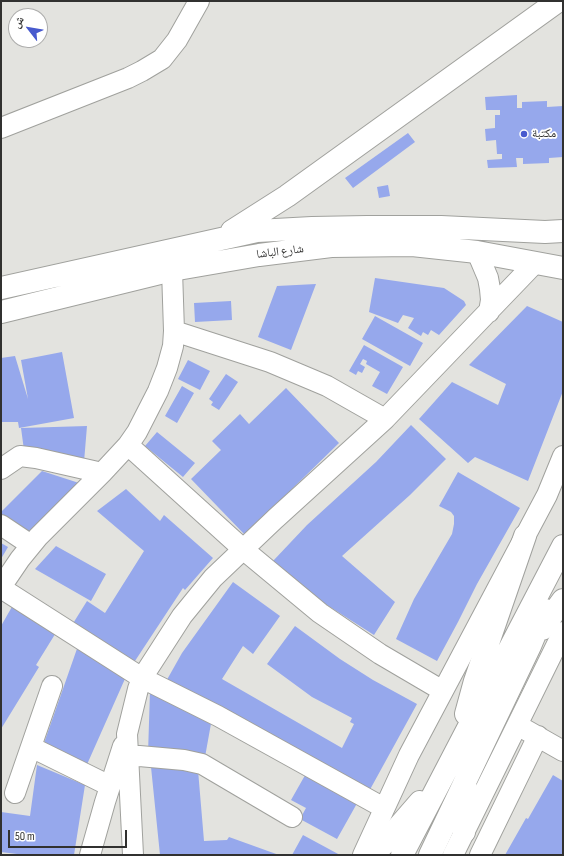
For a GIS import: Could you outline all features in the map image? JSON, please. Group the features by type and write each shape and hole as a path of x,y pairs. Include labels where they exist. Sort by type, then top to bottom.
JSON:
{"main road":[{"path":"220,240 287,196 558,1"},
{"path":"1,288 158,266 220,240 257,231 312,228 441,227 545,232 563,230"},
{"name":"شارع الباشا","path":"1,312 158,266 332,246 412,245 477,252 563,268"},
{"path":"461,744 469,702 475,681 525,536"},
{"path":"402,855 563,546"},
{"path":"430,855 530,646 563,561"},
{"path":"530,646 563,600"},
{"path":"374,855 448,767"},
{"path":"464,832 466,779"}],"street":[{"path":"1,128 128,78 162,59 177,40 199,1"},
{"path":"477,252 488,278 491,300 489,312"},
{"path":"90,855 127,734 142,678 170,633 196,598 213,578 385,419 535,263"},
{"path":"158,266 174,331 173,346 167,368 146,415 128,445 38,537 20,559 1,588 142,678 218,716 384,808"},
{"path":"174,331 270,362 327,386 385,419"},
{"path":"128,445 244,550 320,613 398,666 443,691"},
{"path":"1,469 20,456 36,458 102,473"},
{"path":"363,855 409,755 525,536 546,495 563,456"},
{"path":"1,525 31,545"},
{"path":"453,855 563,632"},
{"path":"15,793 52,686"},
{"path":"517,725 563,750"},
{"path":"127,734 133,855"},
{"path":"480,855 538,736"},
{"path":"31,747 110,786"},
{"path":"128,755 184,760 202,764 292,817"}],"building":[{"name":"مكتبة","path":"517,95 517,108 522,108 522,102 547,101 547,107 563,106 563,157 549,158 549,163 523,164 523,158 516,158 517,167 488,168 487,160 502,159 502,154 497,154 496,140 486,141 485,129 495,128 495,115 500,115 500,110 486,110 485,97"},
{"path":"408,133 415,142 353,188 345,178"},
{"path":"388,185 390,196 379,198 377,187"},
{"path":"375,278 444,288 464,301 466,305 439,335 431,330 428,335 423,332 421,336 408,328 414,318 403,315 398,323 369,312"},
{"path":"316,284 291,350 258,337 277,286"},
{"path":"231,301 232,320 195,322 194,303"},
{"path":"527,306 563,322 563,391 528,481 475,457 468,463 419,419 452,382 498,405 506,384 469,365"},
{"path":"375,316 423,343 410,366 362,339"},
{"path":"364,345 403,367 387,394 372,386 380,372 366,364 367,361 363,359 360,364 365,367 362,373 358,371 356,375 349,371"},
{"path":"62,352 74,418 19,428 18,422 1,422 1,358 15,356 28,399 21,360"},
{"path":"188,360 210,371 200,390 178,379"},
{"path":"226,374 238,382 219,410 211,405 213,402 209,399"},
{"path":"182,386 194,393 177,423 165,416"},
{"path":"286,388 339,443 245,535 191,479 221,450 212,441 240,414 249,424"},
{"path":"411,425 446,459 410,495 342,556 395,602 374,635 319,600 273,561 307,525 376,462"},
{"path":"87,426 84,462 24,450 21,428"},
{"path":"157,432 195,463 183,477 145,446"},
{"path":"42,471 79,483 27,534 1,519 1,512"},
{"path":"458,472 520,508 477,584 437,661 396,639 414,599 452,534 454,516 451,512 439,506"},
{"path":"126,489 160,521 164,515 213,558 185,590 183,588 133,664 72,625 87,601 105,613 144,551 97,511"},
{"path":"1,543 8,547 1,559"},
{"path":"56,546 106,574 91,601 35,569"},
{"path":"233,582 280,616 253,654 243,646 222,679 342,748 354,724 350,722 352,718 312,697 267,664 295,626 340,659 373,680 417,704 367,795 164,685 182,653"},
{"path":"13,605 57,631 36,665 39,667 1,729 1,626"},
{"path":"79,643 128,672 85,769 43,746"},
{"path":"150,691 212,718 205,757 148,754"},
{"path":"37,765 85,785 74,855 25,855 1,852 1,812 30,816"},
{"path":"151,767 198,770 204,841 227,840 229,837 279,855 160,855"},
{"path":"308,770 360,798 337,839 300,819 306,808 291,800"},
{"path":"553,775 563,781 562,855 505,855 526,818 528,819"},
{"path":"303,835 340,855 292,855"}],"place":[{"name":"مكتبة","path":"524,134"}]}
